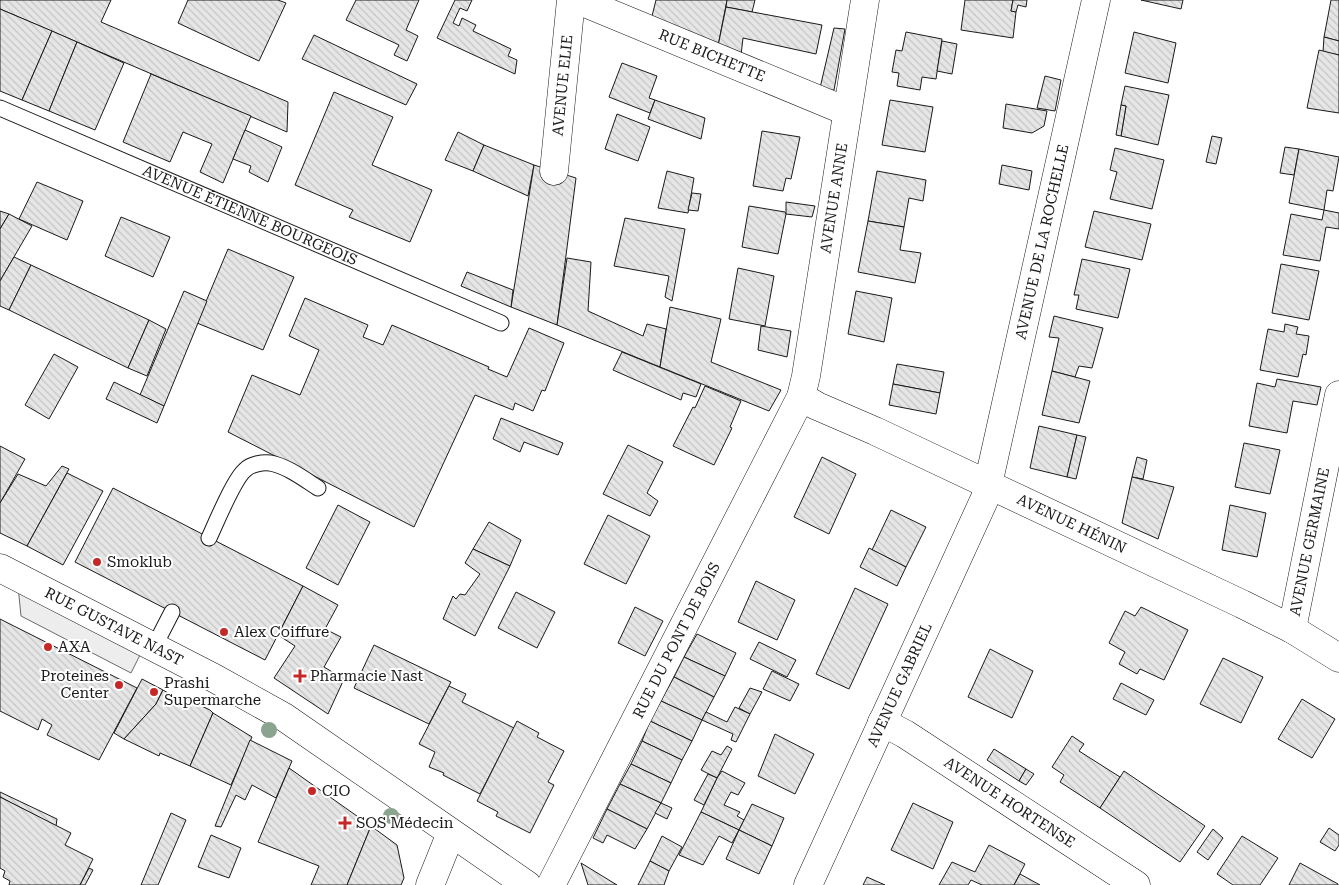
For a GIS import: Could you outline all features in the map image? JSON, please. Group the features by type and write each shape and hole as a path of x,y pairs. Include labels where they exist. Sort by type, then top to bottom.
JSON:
{"street":[{"name":"AVENUE ELIE","path":"554,171 571,0"},
{"name":"RUE BICHETTE","path":"578,0 846,111"},
{"name":"AVENUE ANNE","path":"802,397 865,0"},
{"name":"AVENUE DE LA ROCHELLE","path":"988,484 1096,0"},
{"name":"AVENUE GERMAINE","path":"1292,629 1339,395"},
{"name":"AVENUE HÉNIN","path":"802,397 817,406 988,484 1292,629 1339,658"},
{"name":"RUE DU PONT DE BOIS","path":"551,885 802,397"},
{"name":"AVENUE GABRIEL","path":"808,885 977,516 988,484"},
{"name":"RUE GUSTAVE NAST","path":"0,568 214,678 284,717 527,885"},
{"name":"AVENUE HORTENSE","path":"882,722 913,740 1136,885"},
{"path":"430,885 451,833"}],"lane":[{"name":"AVENUE ÉTIENNE BOURGEOIS","path":"0,108 501,323"},
{"path":"209,538 245,469 258,463 270,463 281,466 318,488"},
{"path":"154,647 172,612"}],"shaded area":[{"path":"17,576 146,643 131,673 21,616"}],"building":[{"path":"0,0 111,0 101,22 288,102 287,132 0,9"},
{"path":"188,0 278,0 286,3 259,61 178,23"},
{"path":"356,0 419,0 406,30 418,36 407,61 394,55 399,45 346,20"},
{"path":"455,0 472,0 467,11 460,8 453,23 459,26 462,18 476,25 473,31 511,49 508,56 517,60 515,74 437,38"},
{"path":"656,0 727,0 718,46 652,16"},
{"path":"727,0 755,0 752,12 726,7"},
{"path":"965,0 1013,0 1011,11 1016,12 1013,38 961,30"},
{"path":"1013,0 1027,0 1026,7 1018,5 1016,12 1011,11"},
{"path":"1141,0 1183,0 1181,9"},
{"path":"1331,0 1339,0 1339,41 1324,37"},
{"path":"726,7 822,25 816,54 743,38 741,55 718,46"},
{"path":"0,9 52,31 22,100 0,91"},
{"path":"834,28 845,29 834,90 828,91 820,88"},
{"path":"52,31 77,42 49,111 22,100"},
{"path":"906,32 942,39 936,79 922,77 920,90 897,86 899,73 892,72 896,50 902,51"},
{"path":"1134,32 1176,43 1168,83 1125,73"},
{"path":"314,35 417,84 406,105 302,59"},
{"path":"1324,37 1339,41 1339,55 1323,52"},
{"path":"942,41 957,44 952,74 937,71"},
{"path":"77,42 124,63 95,130 49,111"},
{"path":"1319,50 1339,55 1339,113 1307,108"},
{"path":"622,63 657,76 649,98 655,100 650,113 609,97"},
{"path":"151,74 251,116 223,183 200,172 212,144 183,132 170,162 123,142"},
{"path":"1045,76 1061,80 1055,111 1037,108"},
{"path":"1125,86 1169,95 1158,145 1121,136 1126,106 1121,105"},
{"path":"334,92 393,117 372,165 432,190 410,242 349,217 353,210 295,185"},
{"path":"655,100 705,118 701,139 648,119"},
{"path":"890,100 933,107 925,152 882,145"},
{"path":"1006,104 1047,111 1044,126 1032,133 1003,128"},
{"path":"1121,105 1126,106 1121,136 1116,135"},
{"path":"617,114 650,127 638,161 605,149"},
{"path":"245,130 282,147 268,182 249,172 251,166 233,159"},
{"path":"762,131 800,137 791,179 786,178 783,191 753,186"},
{"path":"458,132 484,145 473,171 445,160"},
{"path":"1212,136 1222,138 1216,164 1206,162"},
{"path":"484,145 534,165 528,196 473,171"},
{"path":"1285,147 1299,149 1294,175 1280,173"},
{"path":"1115,148 1164,160 1152,209 1110,199 1117,172 1110,170"},
{"path":"1299,149 1339,157 1333,191 1327,190 1324,210 1289,203"},
{"path":"534,165 576,178 557,325 511,307"},
{"path":"1002,165 1032,171 1029,190 999,184"},
{"path":"667,171 694,178 688,213 658,208"},
{"path":"877,171 926,180 923,201 909,198 904,227 868,221"},
{"path":"37,182 83,201 67,240 19,219"},
{"path":"692,193 701,194 698,211 688,210"},
{"path":"786,202 815,206 812,217 786,214"},
{"path":"749,206 785,212 778,254 742,247"},
{"path":"1324,210 1339,213 1339,229 1326,227 1320,261 1283,255 1291,214 1322,220"},
{"path":"0,211 9,214 0,229"},
{"path":"1094,211 1151,224 1142,260 1085,247"},
{"path":"9,214 32,226 0,281 0,229"},
{"path":"121,217 170,237 153,277 105,256"},
{"path":"625,218 685,229 672,301 665,297 669,276 614,266"},
{"path":"868,221 904,227 900,250 921,253 915,283 858,272"},
{"path":"228,249 294,277 263,350 197,323"},
{"path":"14,257 31,265 9,310 0,306 0,281"},
{"path":"567,258 591,262 588,311 643,336 647,324 666,329 660,367 557,325"},
{"path":"1082,259 1130,269 1118,318 1076,309 1079,295 1074,295"},
{"path":"1281,264 1319,271 1309,320 1272,313"},
{"path":"31,265 149,320 128,368 9,310"},
{"path":"738,268 774,276 765,326 729,319"},
{"path":"467,272 513,290 511,307 461,286"},
{"path":"184,291 207,301 164,406 140,395"},
{"path":"856,291 892,298 884,342 848,334"},
{"path":"305,298 368,325 363,337 383,345 392,325 489,367 488,369 507,377 529,328 564,343 545,391 542,390 533,411 515,403 513,410 475,395 414,527 228,432 252,375 300,395 319,350 289,336"},
{"path":"670,307 721,319 711,362 781,390 769,411 660,367"},
{"path":"1054,316 1103,328 1092,368 1079,366 1075,377 1052,371 1059,338 1049,337"},
{"path":"149,320 166,329 147,376 128,368"},
{"path":"1285,324 1298,327 1296,334 1309,336 1306,355 1303,354 1298,377 1260,370 1268,329 1284,332"},
{"path":"761,326 791,331 787,357 758,350"},
{"path":"622,352 701,384 696,397 683,393 681,400 613,370"},
{"path":"54,354 78,367 49,419 25,405"},
{"path":"897,364 944,372 940,393 893,384"},
{"path":"1052,371 1090,381 1079,423 1042,415"},
{"path":"1277,379 1321,387 1317,405 1293,401 1287,433 1249,426 1257,383 1275,387"},
{"path":"114,382 164,406 157,423 106,399"},
{"path":"893,384 940,393 936,414 889,405"},
{"path":"705,386 741,401 730,427 732,428 714,465 673,446 693,407 695,408"},
{"path":"501,418 563,443 558,455 524,442 520,452 493,439"},
{"path":"1039,426 1077,435 1067,477 1030,468"},
{"path":"1077,435 1086,437 1076,479 1067,477"},
{"path":"1244,443 1280,450 1270,494 1235,487"},
{"path":"628,445 663,462 647,493 658,501 650,516 603,494"},
{"path":"0,446 25,459 0,503"},
{"path":"822,457 856,474 829,534 794,517"},
{"path":"1137,457 1147,460 1143,479 1132,477"},
{"path":"62,466 69,469 27,546 0,533 0,503 18,474 46,486"},
{"path":"67,473 103,491 63,565 27,546"},
{"path":"1132,477 1174,487 1158,539 1122,523"},
{"path":"113,488 303,586 265,660 75,562"},
{"path":"338,505 370,522 338,585 306,568"},
{"path":"1230,505 1266,513 1257,557 1222,550"},
{"path":"891,510 926,527 906,567 872,550"},
{"path":"608,515 650,536 626,584 584,564"},
{"path":"489,522 521,540 510,566 473,549"},
{"path":"869,548 906,567 897,586 860,567"},
{"path":"473,549 510,566 475,636 443,619 453,596 456,599 460,594 465,595 480,574 465,563"},
{"path":"756,581 795,600 777,640 738,622"},
{"path":"303,586 338,605 325,629 341,637 324,667 344,679 328,714 274,678 295,646 278,635"},
{"path":"855,588 888,604 849,689 816,674"},
{"path":"516,592 555,612 537,648 498,628"},
{"path":"635,607 663,621 645,656 618,643"},
{"path":"1141,607 1188,630 1164,680 1140,669 1137,674 1119,664 1125,652 1109,643 1125,611 1135,616"},
{"path":"0,619 137,688 99,760 47,735 52,725 42,719 38,730 0,711"},
{"path":"697,634 736,653 725,676 684,657"},
{"path":"759,642 796,660 787,677 750,659"},
{"path":"374,645 451,682 429,724 354,688"},
{"path":"990,649 1033,671 1012,718 968,697"},
{"path":"684,657 725,676 714,697 674,677"},
{"path":"1223,658 1263,677 1241,723 1200,704"},
{"path":"772,671 799,684 790,701 763,689"},
{"path":"674,677 714,697 702,720 661,701"},
{"path":"142,679 163,690 156,704 124,739 114,733"},
{"path":"1121,683 1154,700 1146,715 1113,699"},
{"path":"449,686 466,694 462,702 514,728 480,794 443,775 444,773 429,767 435,752 419,744"},
{"path":"750,688 762,692 750,714 739,708"},
{"path":"163,690 168,693 166,696 180,703 183,697 213,713 190,766 160,753 159,756 124,739 156,704"},
{"path":"1302,699 1335,719 1312,758 1278,739"},
{"path":"661,701 702,720 692,741 650,721"},
{"path":"735,707 750,714 736,742 731,740 733,734 702,720 706,712 727,722"},
{"path":"213,713 252,737 231,785 190,766"},
{"path":"517,721 539,733 537,737 564,751 548,782 554,785 530,833 496,816 498,812 477,801"},
{"path":"650,721 692,741 682,760 642,741"},
{"path":"775,734 814,754 795,794 758,776"},
{"path":"1072,736 1084,744 1079,751 1120,777 1100,808 1060,782 1064,775 1052,767"},
{"path":"250,740 292,761 276,798 252,785 245,800 236,795 221,827 215,826"},
{"path":"642,741 682,760 671,783 631,764"},
{"path":"727,746 732,749 717,778 701,770 712,751 721,755"},
{"path":"994,749 1026,769 1019,781 987,760"},
{"path":"631,764 671,783 661,803 620,784"},
{"path":"289,768 371,826 347,885 311,885 319,866 258,842"},
{"path":"1026,769 1034,774 1026,785 1019,781"},
{"path":"722,771 745,783 738,795 731,792 724,805 740,812 737,816 744,820 739,830 701,812"},
{"path":"1124,771 1205,826 1180,862 1100,808"},
{"path":"708,774 717,778 704,805 694,800"},
{"path":"620,784 661,803 647,829 607,809"},
{"path":"0,792 57,819 56,826 0,797"},
{"path":"0,797 71,833 65,845 93,859 80,885 9,885 10,881 3,877 5,871 0,868"},
{"path":"661,803 672,808 667,819 655,813"},
{"path":"913,803 953,822 933,869 891,850"},
{"path":"752,804 784,818 772,846 739,830"},
{"path":"607,809 647,829 635,849 607,835 603,843 593,838"},
{"path":"701,812 739,830 732,843 719,836 703,865 679,855"},
{"path":"171,813 186,820 158,885 141,885"},
{"path":"371,826 397,845 404,878 401,885 347,885"},
{"path":"1329,828 1339,835 1339,845 1335,851 1320,842"},
{"path":"1213,829 1223,838 1208,860 1197,852"},
{"path":"739,830 772,846 759,874 726,859"},
{"path":"211,835 241,848 229,878 198,867"},
{"path":"662,836 682,847 669,871 650,861"},
{"path":"1242,836 1278,858 1260,885 1233,885 1217,874"},
{"path":"989,845 1025,864 1014,885 982,885 971,880 968,885 939,885 952,862 975,872"},
{"path":"650,861 669,871 664,885 638,885"},
{"path":"581,863 617,885 588,885"},
{"path":"1300,863 1338,884 1338,885 1289,885"},
{"path":"89,868 93,870 85,885 80,885"},
{"path":"1020,874 1040,885 1014,885"},
{"path":"867,877 885,885 863,885"}],"place":[{"name":"Smoklub","path":"97,562"},
{"name":"Alex Coiffure","path":"224,632"},
{"name":"AXA","path":"48,647"},
{"name":"Pharmacie Nast","path":"300,676"},
{"name":"Proteines Center","path":"119,685"},
{"name":"Prashi Supermarche","path":"154,692"},
{"name":"CIO","path":"312,791"},
{"name":"SOS Médecin","path":"345,823"}]}
